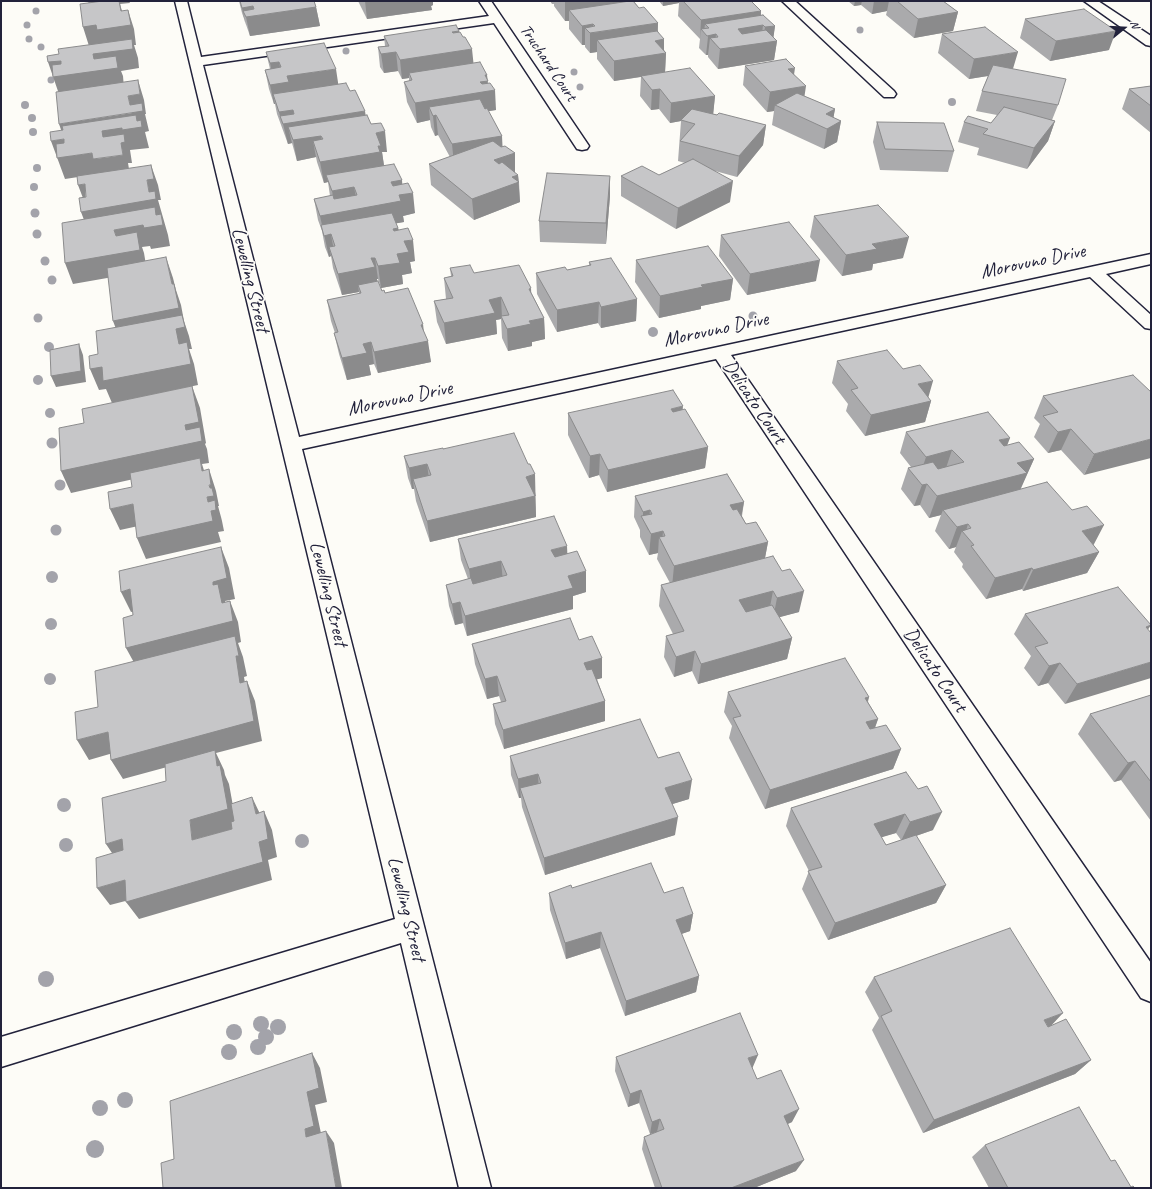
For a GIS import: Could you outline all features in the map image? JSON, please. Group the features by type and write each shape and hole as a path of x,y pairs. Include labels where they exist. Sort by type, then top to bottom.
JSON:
{"street":[{"name":"Lewelling Street","path":"181,1 475,1188"},
{"name":"Truchard Court","path":"485,1 582,146"},
{"path":"788,1 889,94"},
{"path":"1090,1 1151,42"},
{"path":"196,62 497,19"},
{"name":"Morovuno Drive","path":"291,444 1151,259"},
{"path":"1094,271 1151,324"},
{"name":"Delicato Court","path":"720,352 1151,988"},
{"path":"1,1052 411,927"}],"building":[{"path":"103,1 119,1 121,11 128,10 131,25 97,30 96,25 83,27 80,4"},
{"path":"240,1 314,1 316,7 246,17 243,11 254,9 253,6 242,8"},
{"path":"633,1 639,8 644,7 658,23 590,33 585,28 595,26 593,24 582,26 569,10"},
{"path":"683,1 751,1 761,11 701,20"},
{"path":"897,1 943,1 958,12 918,19"},
{"path":"1084,9 1116,31 1056,41 1025,19"},
{"path":"763,15 775,26 765,27 763,25 738,29 742,34 766,30 777,41 720,49 710,38 718,37 716,34 707,36 701,29 709,28 705,24"},
{"path":"456,25 459,31 452,32 460,32 463,37 465,37 472,49 400,60 396,52 381,54 378,47 389,46 384,36"},
{"path":"985,27 1018,52 974,59 942,34"},
{"path":"657,31 664,39 655,41 666,53 614,61 597,40"},
{"path":"132,39 133,49 93,54 94,59 116,56 118,68 53,77 52,65 61,64 61,61 48,62 47,56 59,54 58,49"},
{"path":"324,43 336,69 287,76 289,82 270,85 265,70 281,67 279,62 270,63 266,52"},
{"path":"786,59 795,68 788,69 806,86 770,92 745,66"},
{"path":"480,62 487,75 485,75 488,81 480,82 482,84 490,83 495,90 415,103 404,82 412,80 409,73"},
{"path":"993,65 1066,79 1058,105 982,91"},
{"path":"690,68 715,96 671,103 660,89 652,90 641,76"},
{"path":"138,80 140,94 128,96 130,105 142,103 143,111 59,124 56,92"},
{"path":"346,83 350,91 355,90 365,111 283,124 280,116 294,114 293,110 279,112 273,94"},
{"path":"1151,86 1151,106 1129,89"},
{"path":"797,93 835,109 826,114 841,121 827,129 775,105"},
{"path":"480,99 485,109 487,108 502,136 452,144 436,115 433,116 429,107"},
{"path":"1004,107 1055,121 1034,148 983,134 988,129 964,122 968,116 991,123"},
{"path":"692,109 717,115 719,113 766,125 739,156 680,141 695,124 681,120"},
{"path":"136,115 137,121 141,120 142,127 102,131 103,137 124,134 125,142 121,143 123,155 93,159 92,153 57,158 56,144 64,143 64,139 51,141 50,132 63,130 62,126"},
{"path":"367,115 371,124 381,123 385,131 376,133 381,146 378,146 380,152 320,162 313,141 323,139 321,136 293,140 288,127"},
{"path":"877,122 944,123 954,151 885,149"},
{"path":"493,141 501,147 505,146 515,153 494,160 499,164 502,162 518,175 512,177 519,182 472,199 429,164"},
{"path":"693,159 733,181 678,208 621,176 642,166 659,175"},
{"path":"394,164 402,180 391,182 393,186 408,183 413,193 399,195 401,201 320,216 314,199 333,195 334,199 357,195 354,187 332,191 326,175"},
{"path":"151,165 154,179 147,180 149,192 155,191 156,199 81,212 79,198 86,197 85,184 78,185 77,176"},
{"path":"547,173 610,176 606,223 539,221"},
{"path":"878,205 909,237 872,244 877,249 846,255 814,216"},
{"path":"155,207 156,215 161,214 163,225 144,228 143,225 114,230 116,236 137,232 140,250 65,263 62,223"},
{"path":"392,213 398,228 393,229 394,231 408,228 413,240 404,241 409,252 397,254 400,263 378,266 375,258 371,258 375,267 338,274 329,247 335,246 331,234 324,236 321,225"},
{"path":"789,222 820,260 750,274 721,235"},
{"path":"708,246 733,279 701,285 703,287 660,296 636,260"},
{"path":"166,257 179,308 113,321 107,268"},
{"path":"611,258 637,299 601,307 599,302 557,310 536,273 565,267 567,270 591,265 589,262"},
{"path":"470,265 474,273 519,265 544,318 529,321 531,324 507,329 501,316 509,315 501,297 489,300 495,313 444,323 434,301 453,298 444,278 453,276 450,268"},
{"path":"378,281 382,291 384,290 385,293 408,288 423,324 421,325 428,341 374,352 371,342 363,344 367,353 342,358 334,333 338,332 327,300 361,293 358,285"},
{"path":"182,315 185,327 176,329 179,344 187,342 191,364 103,381 102,367 90,369 89,356 98,354 96,331"},
{"path":"79,344 81,371 51,376 50,350"},
{"path":"887,350 903,369 920,365 933,381 918,384 931,401 871,415 851,390 858,388 837,361"},
{"path":"1133,375 1151,392 1151,439 1094,454 1071,429 1058,432 1043,416 1058,412 1043,396"},
{"path":"192,386 199,422 185,425 186,430 200,427 202,441 61,471 59,428 84,423 82,409"},
{"path":"673,390 683,406 671,409 673,412 685,409 708,447 608,470 600,454 590,456 568,413"},
{"path":"988,412 1010,438 999,440 1004,446 1019,442 1034,459 1017,463 1027,473 937,496 927,484 922,485 908,468 933,462 938,469 964,462 952,450 926,457 906,432"},
{"path":"514,433 528,464 530,464 535,474 526,477 535,496 427,521 413,479 431,475 427,464 409,468 404,456"},
{"path":"200,458 202,471 209,469 211,485 209,485 210,488 212,488 214,496 207,497 208,502 215,500 216,510 211,511 213,521 137,538 133,504 110,509 108,492 132,487 130,473"},
{"path":"727,474 744,502 730,505 733,510 737,509 746,524 756,522 768,542 674,566 659,537 665,536 663,531 651,534 641,516 652,514 650,510 643,512 635,496"},
{"path":"1047,482 1072,510 1087,506 1104,525 1082,531 1099,552 1033,570 1032,568 995,578 971,546 974,545 962,531 971,528 968,524 957,527 943,510"},
{"path":"554,516 567,546 551,550 555,557 577,551 586,571 568,576 573,588 465,616 460,602 452,604 446,585 471,578 473,584 507,575 501,561 469,569 458,539"},
{"path":"221,547 227,578 213,582 213,585 218,584 222,603 230,601 233,621 126,648 123,618 133,615 130,589 121,592 119,571"},
{"path":"773,556 782,571 790,569 804,591 777,598 773,591 739,600 746,612 772,605 792,638 701,664 695,651 676,657 666,636 684,631 661,585"},
{"path":"1118,587 1151,625 1146,627 1151,633 1151,662 1077,684 1060,663 1049,666 1035,647 1048,643 1025,614"},
{"path":"570,618 579,640 592,636 602,658 584,663 587,670 592,669 605,701 503,730 493,704 506,701 497,676 485,679 472,644"},
{"path":"235,636 239,656 236,656 240,683 247,681 254,721 111,760 108,732 77,740 75,712 98,707 95,671"},
{"path":"845,658 869,697 865,698 878,719 866,722 870,729 886,725 901,749 770,790 733,718 741,716 728,692"},
{"path":"1151,695 1151,782 1135,761 1128,763 1090,714"},
{"path":"640,719 658,758 679,752 692,780 665,788 678,817 544,858 520,788 541,783 538,774 518,779 510,756"},
{"path":"215,750 217,766 220,765 228,809 190,820 192,840 232,829 231,822 234,821 231,804 252,797 256,814 264,811 268,839 259,842 263,862 126,902 125,880 97,888 96,858 123,850 122,839 106,844 102,798 166,781 165,764"},
{"path":"906,772 918,789 927,786 942,812 910,822 905,814 874,824 886,845 916,835 946,885 835,923 808,871 822,867 791,808"},
{"path":"651,863 664,893 683,887 693,914 676,920 699,976 626,1001 601,932 565,943 549,893 571,885 572,888"},
{"path":"1010,928 1063,1013 1044,1020 1048,1027 1066,1019 1091,1060 934,1120 881,1016 892,1011 874,977"},
{"path":"740,1013 758,1055 748,1058 757,1079 781,1070 799,1109 784,1116 804,1160 731,1188 662,1188 644,1137 664,1129 660,1119 652,1122 641,1090 630,1094 616,1057"},
{"path":"312,1053 319,1088 307,1092 314,1126 305,1129 306,1137 326,1131 336,1188 163,1188 161,1163 174,1159 170,1101"},
{"path":"1079,1107 1111,1161 1115,1160 1131,1187 1133,1186 1135,1188 1008,1188 985,1145"}]}
